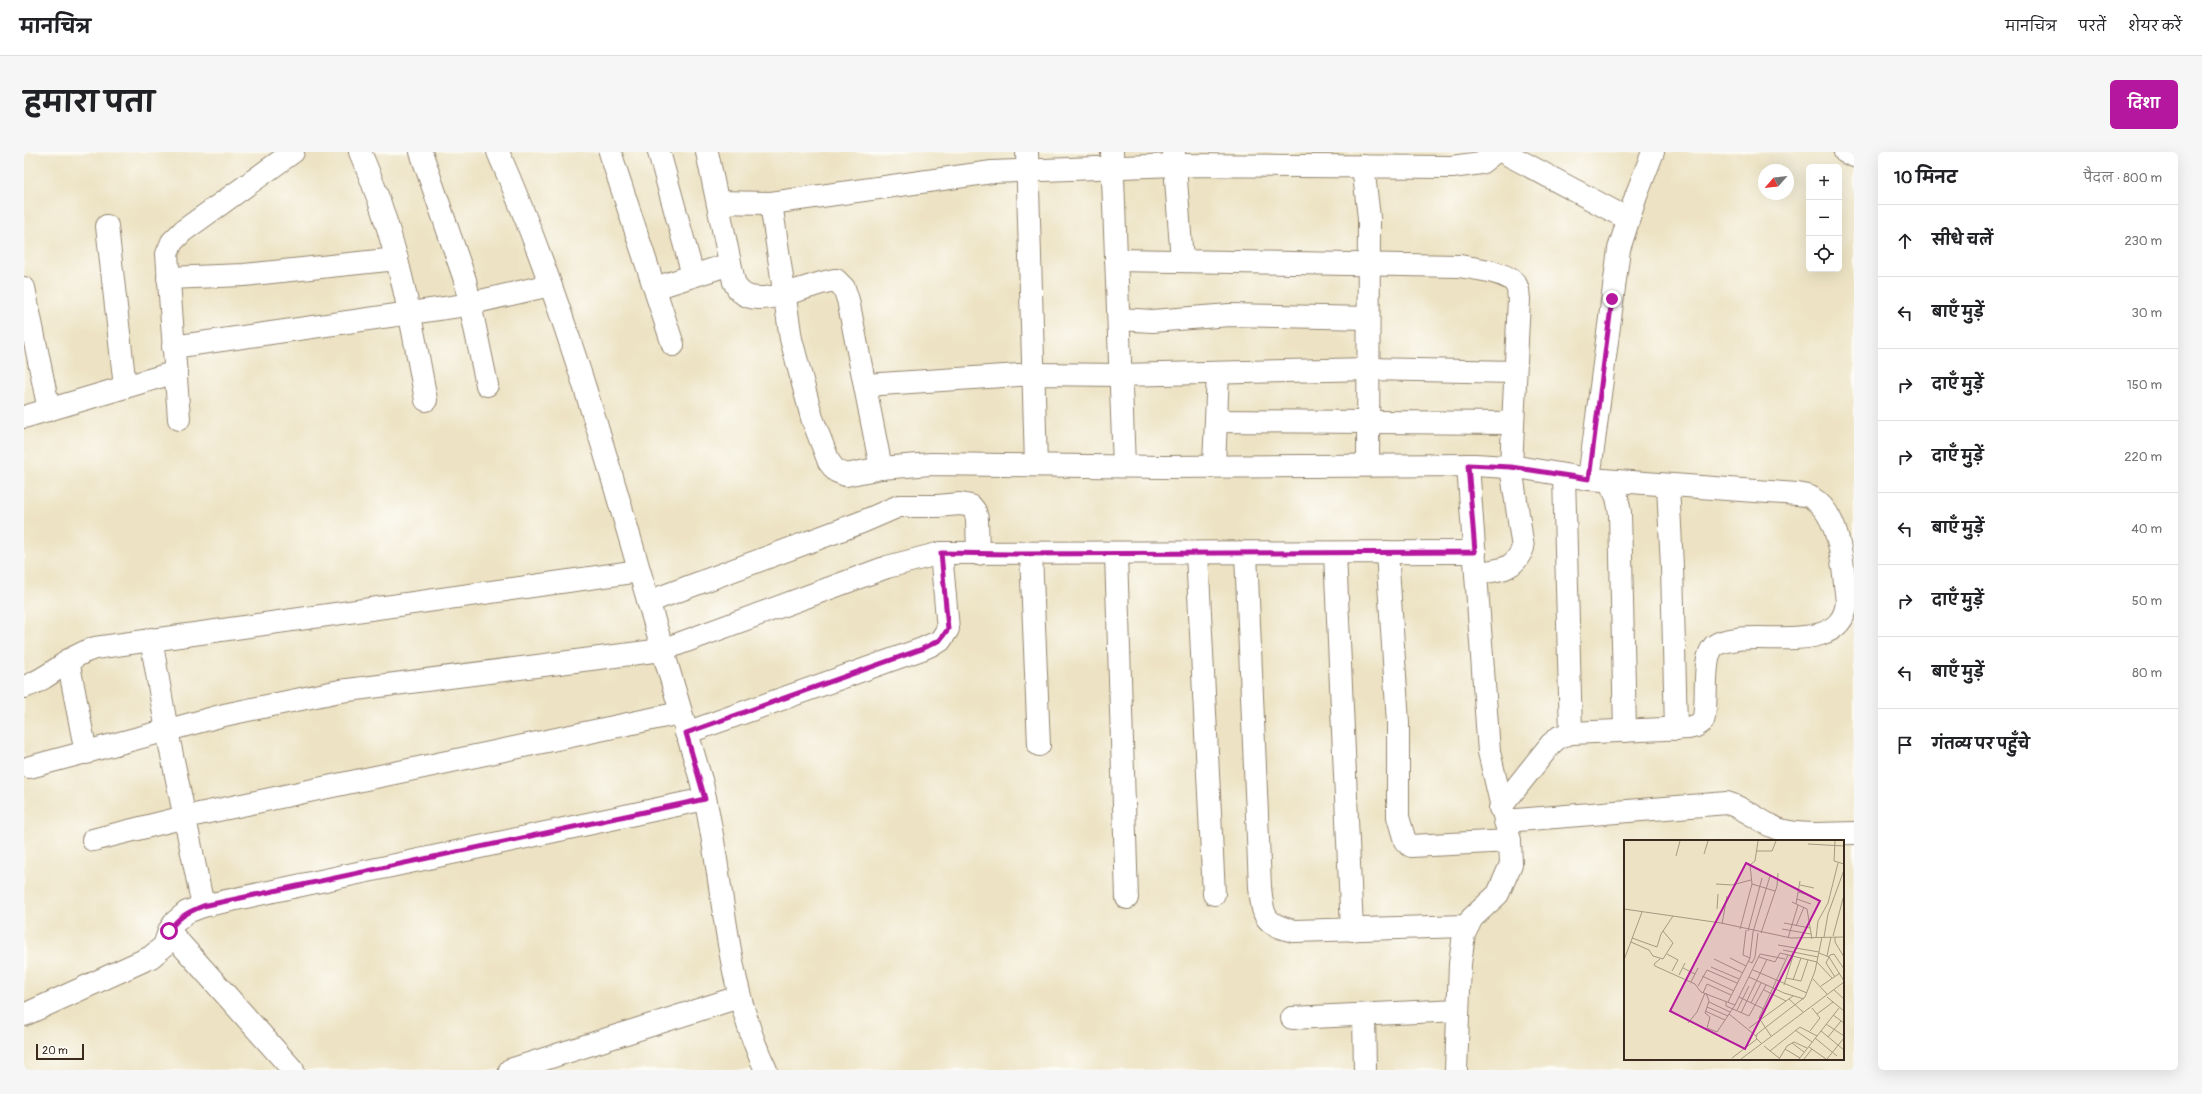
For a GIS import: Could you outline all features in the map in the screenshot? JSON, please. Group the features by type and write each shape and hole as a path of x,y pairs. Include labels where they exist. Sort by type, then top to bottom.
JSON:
{"street":[{"path":"179,418 167,254 172,242 183,231 293,152"},
{"path":"360,152 379,201 397,259 410,313 426,400"},
{"path":"421,152 448,227 471,304 487,385"},
{"path":"498,152 525,215 550,285 612,474 705,799 710,821 728,949 739,997 749,1030 766,1070"},
{"path":"610,152 637,239 655,288 673,345"},
{"path":"659,152 693,275"},
{"path":"707,152 734,282 741,293 752,298 765,299 822,282 836,280 844,288 881,468"},
{"path":"718,202 771,203 847,194 968,174 1027,162 1113,159 1175,159 1363,166 1469,165 1481,163 1495,152"},
{"path":"1503,152 1628,219"},
{"path":"1599,480 1615,272 1628,219 1653,152"},
{"path":"1845,152 1854,156"},
{"path":"1113,159 1124,466"},
{"path":"1175,159 1182,261"},
{"path":"1027,162 1036,465"},
{"path":"1363,166 1369,218 1368,465"},
{"path":"771,203 791,339 812,418 829,462 836,470 846,474 881,468 931,464 1124,466 1468,465 1511,467 1599,480 1798,494 1811,497 1824,508 1837,537 1847,602 1846,612 1842,621 1826,633 1818,636 1731,639 1714,646 1710,652 1707,664 1706,704 1703,721 1696,726 1676,729 1571,733 1559,737 1550,744 1505,823"},
{"path":"107,226 125,387"},
{"path":"168,278 244,275 397,259"},
{"path":"30,767 232,713 340,692 662,650 887,567 941,553 1116,554 1387,552 1475,562 1506,569 1519,558 1523,548 1511,467 1519,299 1517,286 1510,278 1493,272 1459,266 1116,260"},
{"path":"655,288 730,264"},
{"path":"173,347 471,304 550,285"},
{"path":"24,288 48,410"},
{"path":"1118,320 1152,321 1184,317 1236,315 1368,318"},
{"path":"864,385 1033,374 1121,375 1368,369 1515,372"},
{"path":"24,417 176,372"},
{"path":"1214,466 1218,373"},
{"path":"1216,421 1513,423"},
{"path":"1456,1070 1462,944 1466,926 1498,894 1511,864 1505,823 1488,745 1480,651 1468,465"},
{"path":"1564,476 1571,733"},
{"path":"1599,480 1617,497 1620,512 1625,731"},
{"path":"1668,485 1672,567 1676,729"},
{"path":"648,602 862,522 898,506 937,506 960,504 971,506 975,510 977,518 978,554"},
{"path":"1387,552 1398,715 1398,816 1404,841 1411,846 1505,823 1728,803 1739,807 1772,826 1789,831 1854,833"},
{"path":"93,840 185,817 683,723 922,649 940,640 948,629 941,553"},
{"path":"1197,553 1214,894"},
{"path":"1246,553 1260,886 1263,914 1270,924 1294,931 1466,926"},
{"path":"1335,553 1352,930"},
{"path":"1031,554 1038,745"},
{"path":"1116,554 1127,898"},
{"path":"24,687 46,678 68,660 80,653 95,648 639,571"},
{"path":"151,639 167,731 203,906"},
{"path":"68,660 86,753"},
{"path":"24,1015 151,957 164,946 169,931 175,922 187,912 203,906 705,799"},
{"path":"169,931 293,1070"},
{"path":"510,1070 739,997"},
{"path":"1292,1018 1458,1010"},
{"path":"1364,1015 1365,1070"}],"route":[{"path":"169,931 175,922 187,912 203,906 705,799 692,749 686,733 922,649 940,640 946,634 948,629 948,621 941,553 1104,554 1475,552 1468,465 1523,468 1589,479 1610,326 1612,299"}]}
